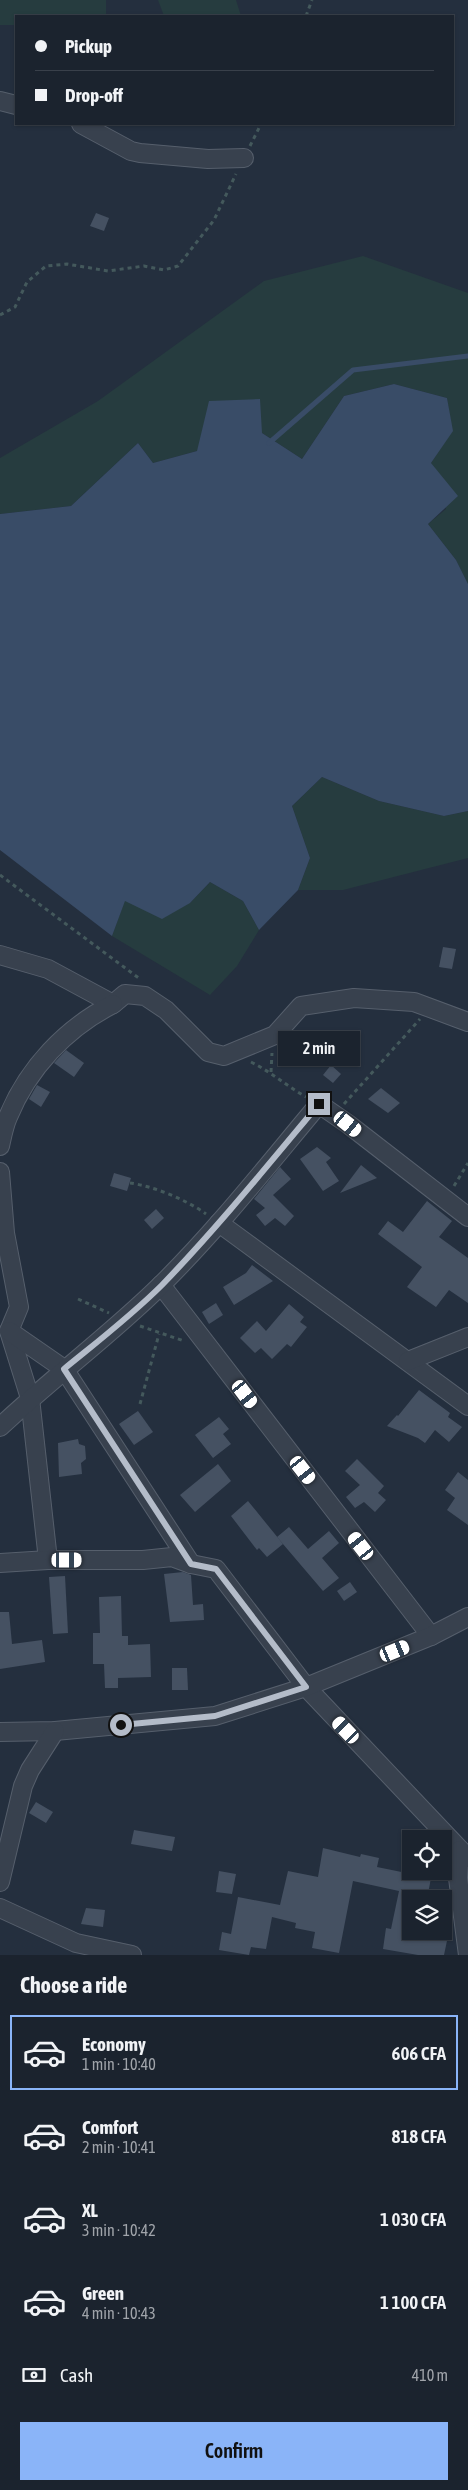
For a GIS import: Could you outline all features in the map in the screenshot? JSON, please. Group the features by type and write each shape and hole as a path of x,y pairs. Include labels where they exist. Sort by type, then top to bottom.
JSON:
{"street":[{"path":"0,101 15,105"},
{"path":"82,125 140,154 199,158 244,158"},
{"path":"0,955 48,969 113,1004"},
{"path":"0,1146 8,1117 28,1080 52,1048 71,1029 113,1004 125,994 146,996 166,1010 208,1052 224,1056 275,1035 301,1006 354,998 414,1002 468,1022"},
{"path":"0,1427 30,1398 125,1320 161,1285 219,1223 319,1104 335,1114 468,1217"},
{"path":"0,1172 5,1233 20,1307 9,1332 30,1398 48,1560"},
{"path":"219,1223 468,1406"},
{"path":"161,1285 431,1636"},
{"path":"9,1332 64,1369 191,1564"},
{"path":"408,1361 468,1337"},
{"path":"0,1563 48,1560 172,1558 216,1569 306,1687 464,1854 458,1878 468,1955"},
{"path":"0,1732 55,1731 215,1716 306,1687 431,1636 468,1617"},
{"path":"0,1882 23,1786 30,1770 55,1731"},
{"path":"0,1908 76,1943 132,1955"}],"path":[{"path":"306,15 312,0"},
{"path":"0,314 15,306 27,282 46,266 67,264 108,271 144,266 164,270 178,266 214,220 260,125"},
{"path":"0,875 126,966 147,984"},
{"path":"335,1114 430,1008"},
{"path":"233,1052 271,1072 284,1085 319,1104"},
{"path":"446,1200 468,1163"},
{"path":"130,1183 195,1206 219,1223"},
{"path":"78,1299 125,1320"},
{"path":"140,1404 159,1334"}],"green space":[{"path":"0,0 106,0 106,15 15,15 15,25 0,25"},
{"path":"158,0 236,0 241,15 164,15"},
{"path":"363,256 468,293 468,584 456,560 428,524 446,509 431,463 452,431 447,398 394,384 344,396 302,459 262,433 153,463 138,443 71,506 0,514 0,458 98,401 264,281"},
{"path":"322,777 379,801 444,816 468,811 468,858 343,890 298,890 310,858 292,806"},
{"path":"210,882 243,901 259,930 237,966 210,995 112,936 125,900 190,903"}],"water":[{"path":"394,384 447,398 453,431 431,463 458,496 428,524 456,560 468,584 468,811 444,816 379,801 322,777 292,806 310,858 298,890 259,930 243,901 210,882 190,903 162,919 125,901 112,936 0,850 0,514 71,506 138,443 153,463 197,451 209,401 260,399 262,433 302,459 344,396"}],"building":[{"path":"96,213 109,218 104,231 90,226"},
{"path":"443,947 456,949 452,969 439,967"},
{"path":"66,1050 84,1063 74,1077 54,1063"},
{"path":"331,1065 341,1074 333,1083 323,1075"},
{"path":"37,1085 50,1092 41,1107 29,1099"},
{"path":"381,1088 400,1103 388,1113 368,1099"},
{"path":"317,1147 331,1158 326,1162 339,1181 323,1191 300,1159"},
{"path":"361,1165 377,1178 340,1193"},
{"path":"280,1167 291,1179 273,1195 294,1216 285,1226 275,1218 265,1226 256,1215 265,1208 254,1199"},
{"path":"114,1173 131,1178 127,1191 110,1186"},
{"path":"427,1201 452,1221 439,1237 468,1258 468,1303 449,1290 436,1307 407,1287 422,1267 378,1234 388,1221 403,1232"},
{"path":"156,1209 164,1218 152,1229 144,1220"},
{"path":"252,1265 273,1281 234,1305 223,1287 246,1273"},
{"path":"216,1303 223,1315 209,1324 202,1312"},
{"path":"289,1304 304,1317 300,1322 307,1327 291,1347 287,1344 272,1359 261,1348 255,1353 240,1338 257,1321 266,1331"},
{"path":"419,1390 450,1413 448,1417 462,1427 449,1442 435,1430 425,1443 418,1438 387,1426 398,1416"},
{"path":"138,1411 153,1432 134,1445 119,1424"},
{"path":"219,1417 229,1429 223,1434 231,1444 213,1458 195,1435"},
{"path":"78,1439 79,1444 85,1446 86,1459 81,1463 82,1474 59,1477 58,1443"},
{"path":"357,1459 384,1486 378,1493 386,1500 375,1512 364,1502 355,1508 346,1497 360,1485 345,1471"},
{"path":"218,1464 231,1481 195,1512 180,1495"},
{"path":"458,1472 468,1480 468,1525 447,1510 455,1498 445,1490"},
{"path":"248,1501 283,1544 267,1557 259,1548 257,1550 231,1516"},
{"path":"289,1527 308,1549 329,1531 339,1543 322,1558 339,1578 323,1591 277,1537"},
{"path":"183,1572 191,1575 193,1605 203,1604 204,1620 170,1622 164,1574"},
{"path":"65,1576 68,1633 53,1634 49,1577"},
{"path":"350,1582 357,1592 344,1601 337,1591"},
{"path":"121,1596 122,1636 128,1636 128,1645 150,1644 151,1677 118,1678 118,1688 105,1688 104,1664 93,1664 93,1633 100,1633 99,1597"},
{"path":"0,1612 9,1612 12,1644 42,1640 45,1662 0,1669"},
{"path":"172,1668 187,1668 188,1690 172,1690"},
{"path":"36,1802 53,1812 46,1823 29,1813"},
{"path":"134,1830 175,1837 172,1851 131,1844"},
{"path":"323,1848 360,1857 361,1854 379,1858 377,1867 402,1872 402,1880 431,1880 429,1890 402,1890 402,1940 447,1940 444,1955 418,1955 383,1949 386,1928 391,1929 399,1891 353,1881 339,1953 312,1948 315,1932 295,1928 296,1923 272,1917 266,1949 251,1947 249,1955 219,1950 222,1932 231,1934 238,1897 280,1905 288,1871 318,1877"},
{"path":"219,1871 236,1874 232,1894 216,1892"},
{"path":"86,1908 105,1910 103,1927 81,1924"}],"waterway":[{"path":"269,443 353,370 468,356"}],"route":[{"path":"121,1725 215,1716 306,1687 216,1569 191,1564 64,1369 125,1320 161,1285 219,1223 319,1104"}]}
